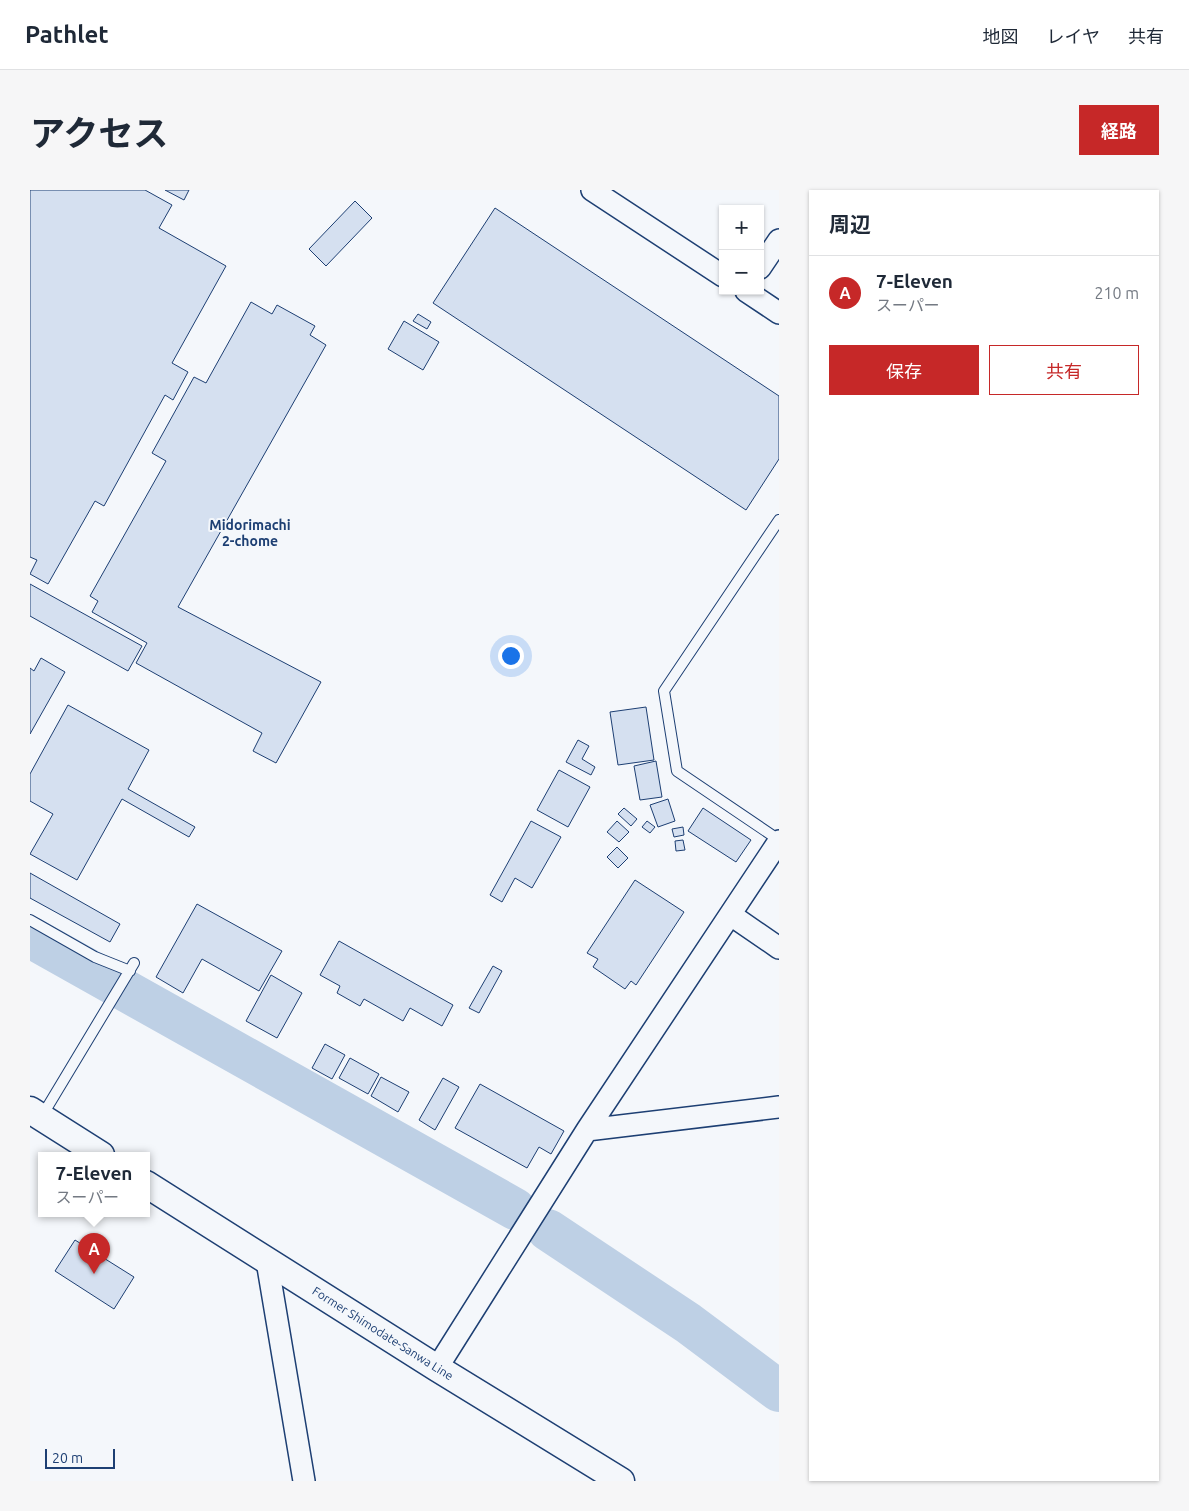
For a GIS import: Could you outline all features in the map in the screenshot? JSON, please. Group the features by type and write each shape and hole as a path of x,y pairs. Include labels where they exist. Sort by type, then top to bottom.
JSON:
{"street":[{"path":"592,190 719,273"},
{"path":"764,262 779,240"},
{"path":"752,295 779,313"},
{"path":"437,1368 587,1130 779,841"},
{"path":"730,915 779,948"},
{"path":"587,1130 779,1107"},
{"path":"36,1114 96,1152"},
{"name":"Former Shimodate-Sanwa Line","path":"150,1187 437,1368 621,1481"},
{"path":"267,1261 304,1481"}],"lane":[{"path":"779,520 664,691 677,771 779,841"},
{"path":"30,920 95,957 129,971 36,1114"}],"building":[{"path":"30,190 145,190 172,205 159,228 226,266 172,363 188,372 173,400 165,395 104,506 95,501 48,584 30,574 37,560 30,557"},
{"path":"165,190 189,190 184,200"},
{"path":"355,201 372,218 326,266 309,249"},
{"path":"495,208 779,396 779,459 746,510 433,303"},
{"path":"251,302 272,314 277,305 315,326 310,335 326,345 178,607 321,682 276,763 253,751 262,733 136,663 147,643 92,612 98,601 90,596 166,461 152,453 194,377 206,383"},
{"path":"418,314 431,322 427,329 413,321"},
{"path":"404,321 439,342 423,370 388,349"},
{"path":"30,584 142,646 128,671 30,616"},
{"path":"41,658 65,672 30,734 30,668 34,671"},
{"path":"68,705 149,750 128,789 195,827 189,837 122,799 77,880 30,854 53,814 30,801 30,774"},
{"path":"646,707 654,760 618,765 610,712"},
{"path":"578,740 589,746 582,759 595,767 591,775 566,762"},
{"path":"656,761 662,797 640,800 634,766"},
{"path":"559,770 590,787 568,827 537,810"},
{"path":"668,799 675,821 658,827 650,805"},
{"path":"624,808 637,819 631,826 618,814"},
{"path":"703,808 751,840 736,862 688,831"},
{"path":"531,821 561,837 532,888 515,878 502,902 490,895"},
{"path":"617,821 629,832 619,842 607,832"},
{"path":"647,821 655,827 650,833 642,827"},
{"path":"683,827 684,835 674,837 672,829"},
{"path":"683,840 685,850 676,851 675,841"},
{"path":"617,847 628,858 618,868 607,857"},
{"path":"30,873 120,924 110,942 30,898"},
{"path":"635,880 684,912 636,985 631,981 625,989 593,967 598,959 587,953"},
{"path":"197,904 282,951 259,991 202,959 183,993 156,977"},
{"path":"339,941 453,1005 442,1026 410,1008 403,1021 364,999 360,1006 337,993 340,986 320,975"},
{"path":"493,966 502,971 479,1013 469,1008"},
{"path":"271,975 302,993 277,1038 246,1021"},
{"path":"325,1044 345,1055 332,1079 312,1068"},
{"path":"350,1058 379,1074 368,1094 339,1078"},
{"path":"381,1077 409,1092 398,1112 371,1096"},
{"path":"443,1078 459,1087 435,1130 419,1120"},
{"path":"480,1084 564,1131 551,1154 539,1147 527,1168 455,1128"},
{"path":"75,1240 134,1277 114,1309 55,1271"}],"waterway":[{"path":"30,937 515,1209"},
{"path":"548,1230 688,1323 779,1391"}],"place":[{"name":"7-Eleven","path":"94,1274"}],"district":[{"name":"Midorimachi 2-chome","path":"250,534"}]}
